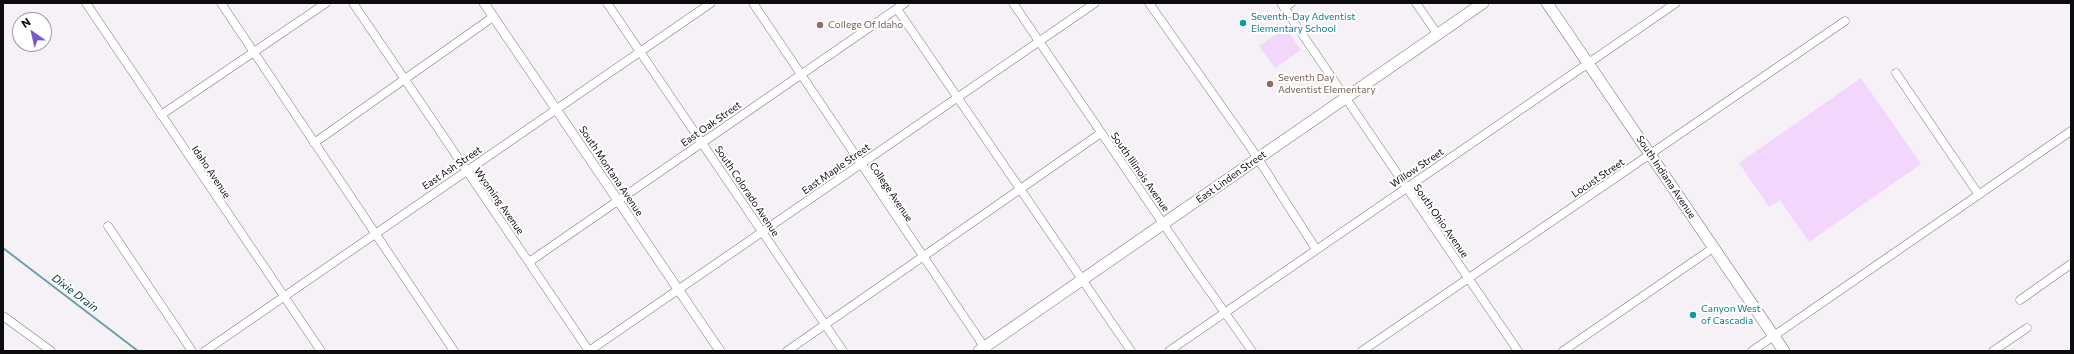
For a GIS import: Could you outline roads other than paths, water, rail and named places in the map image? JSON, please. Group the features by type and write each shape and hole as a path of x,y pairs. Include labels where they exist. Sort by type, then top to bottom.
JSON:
{"main road":[{"name":"East Linden Street","path":"983,350 1082,279 1483,3"},
{"name":"South Indiana Avenue","path":"1547,3 1784,351"}],"street":[{"name":"Idaho Avenue","path":"86,3 320,351"},
{"path":"222,3 454,351"},
{"path":"161,115 326,3"},
{"name":"Wyoming Avenue","path":"353,3 589,351"},
{"name":"South Montana Avenue","path":"484,3 720,351"},
{"name":"South Colorado Avenue","path":"607,3 843,351"},
{"name":"East Ash Street","path":"205,351 711,3"},
{"name":"College Avenue","path":"753,3 923,257 983,350"},
{"name":"East Oak Street","path":"529,262 905,3"},
{"name":"South Illinois Avenue","path":"1013,3 1224,313 1252,351"},
{"name":"East Maple Street","path":"589,351 1095,3"},
{"path":"1150,3 1258,159 1316,249"},
{"path":"1416,3 1438,34"},
{"name":"Willow Street","path":"1169,351 1676,3"},
{"name":"South Ohio Avenue","path":"1285,4 1345,99 1518,351"},
{"path":"897,8 1131,351"},
{"path":"314,143 493,17"},
{"name":"Locust Street","path":"1362,351 1845,21"},
{"path":"1896,73 1979,195"},
{"path":"1752,351 2071,131"},
{"path":"787,351 1101,133"},
{"path":"108,226 192,351"},
{"path":"1563,351 1713,248"},
{"path":"2020,300 2071,264"},
{"path":"3,316 52,351"},
{"path":"1993,351 2027,328"}],"waterway":[{"name":"Dixie Drain","path":"3,248 138,351"}],"place":[{"name":"Seventh-Day Adventist Elementary School","path":"1243,23"},
{"name":"College Of Idaho","path":"820,25"},
{"name":"Seventh Day Adventist Elementary","path":"1270,84"},
{"name":"Canyon West of Cascadia","path":"1693,315"}]}
